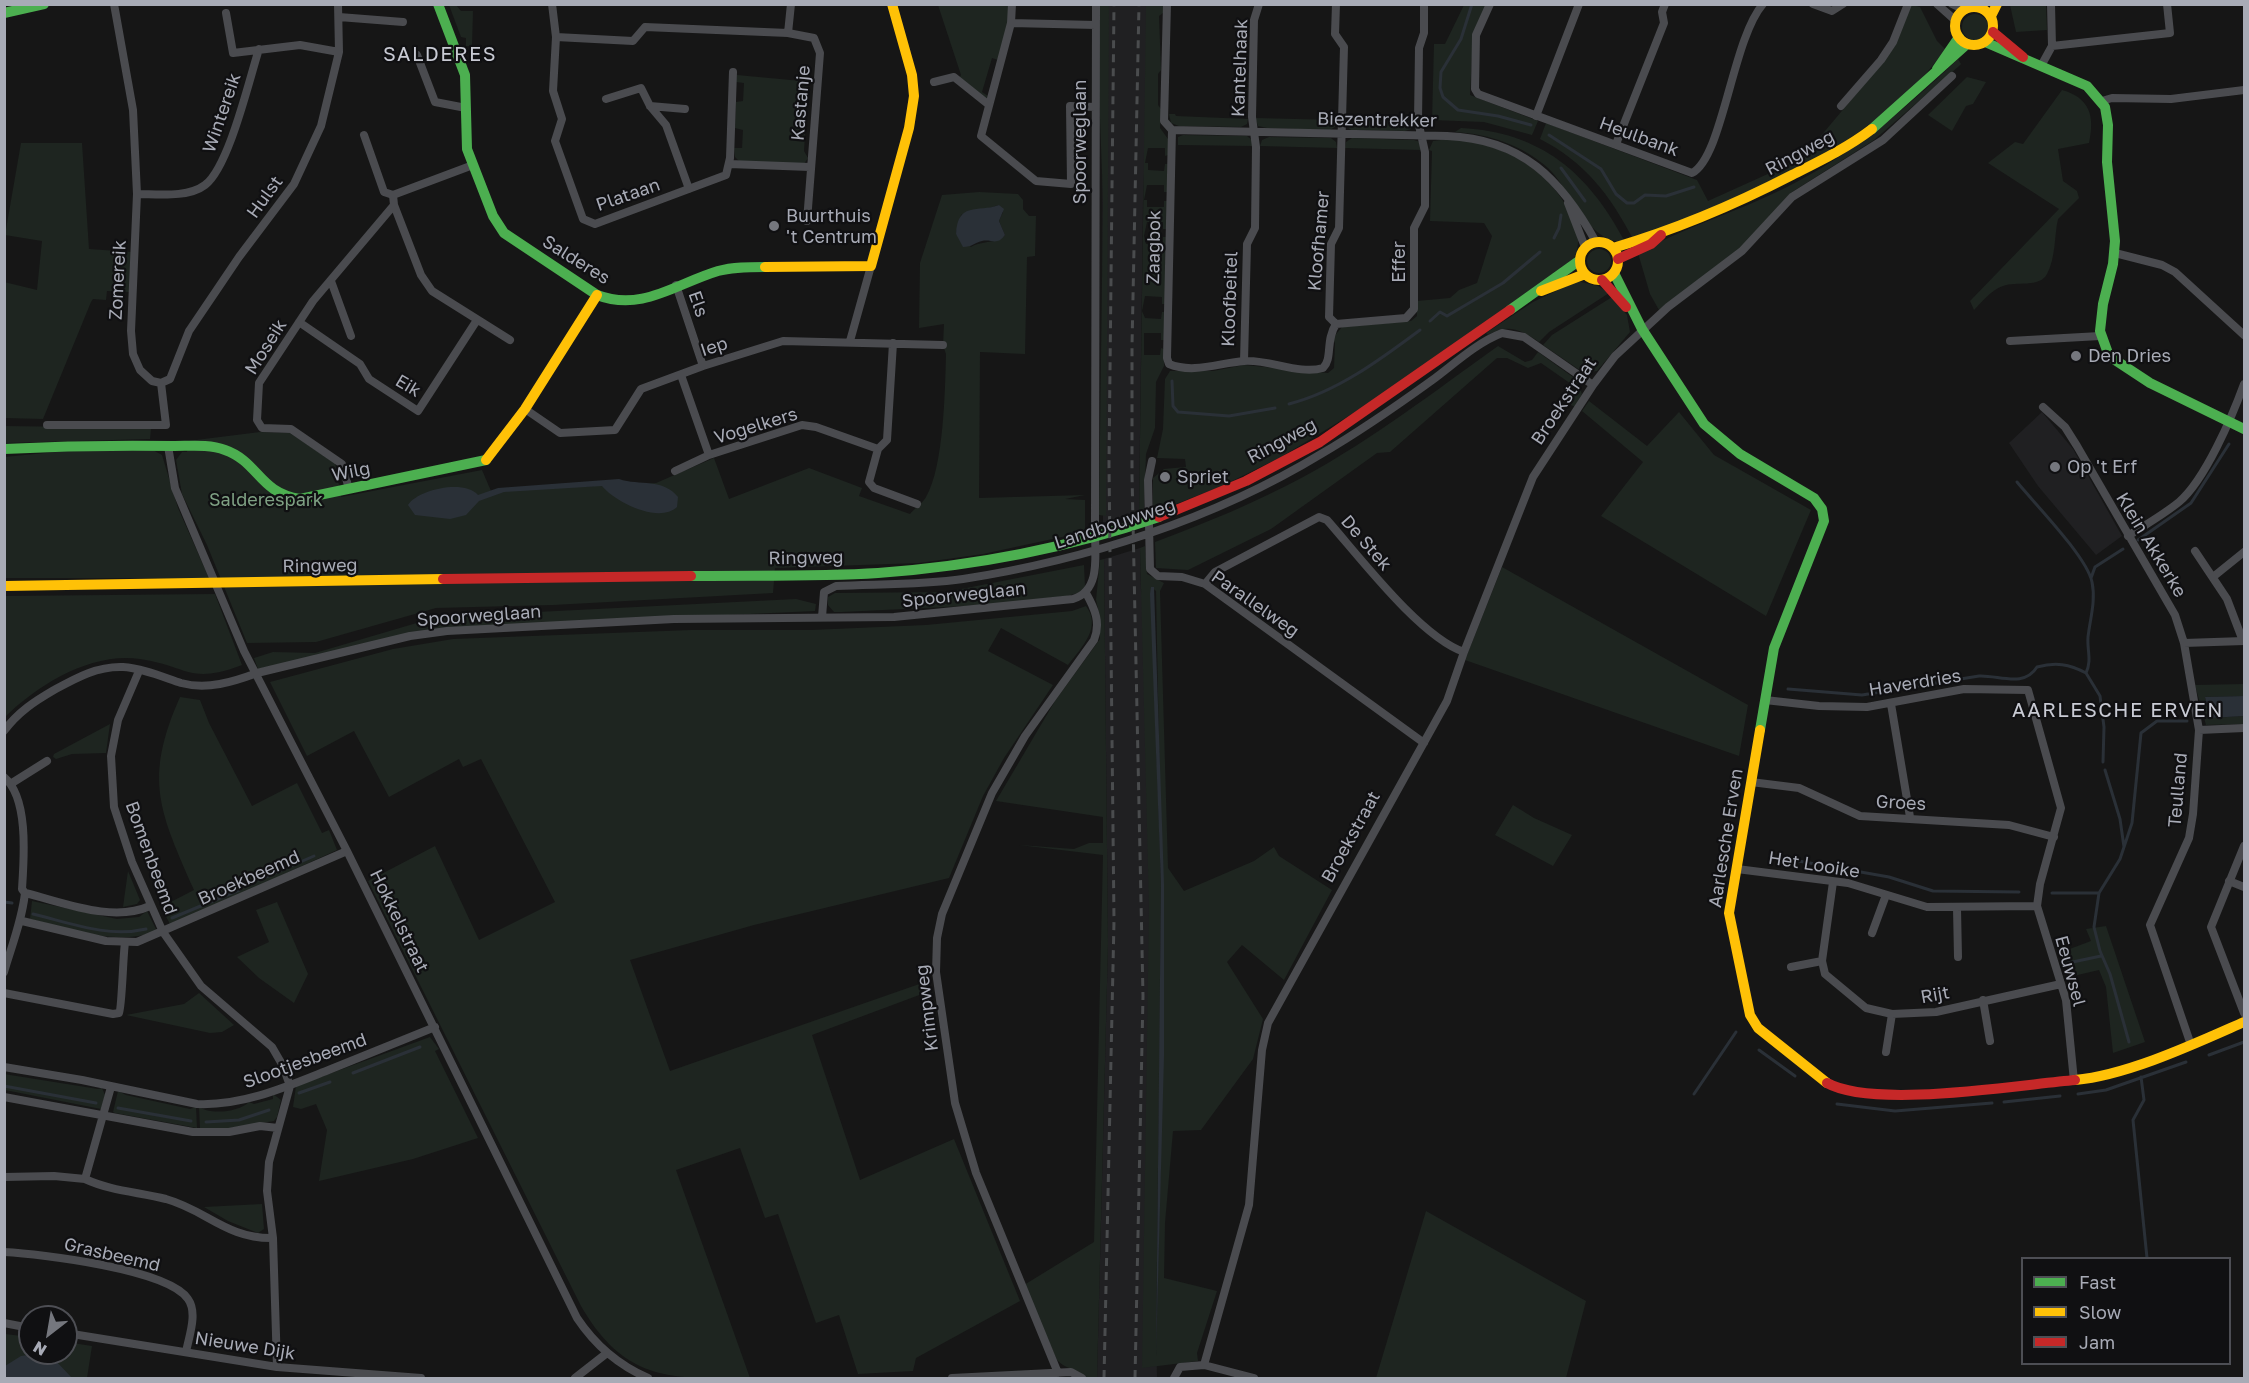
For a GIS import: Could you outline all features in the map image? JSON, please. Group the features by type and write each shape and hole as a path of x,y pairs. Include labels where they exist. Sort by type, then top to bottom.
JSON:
{"street":[{"path":"4,13 44,4"},
{"name":"Zomereik","path":"114,4 133,110 137,194 131,331 133,354 140,370 152,381 161,383"},
{"name":"Hulst","path":"161,383 170,379 189,331 226,275 294,184 321,126 339,52 338,4"},
{"name":"Salderes","path":"438,4 465,75 467,149 493,216 504,233 597,296 613,301 635,302 676,285 719,271 740,267 872,266"},
{"name":"Plataan","path":"552,4 556,37 553,91 562,120 555,141 583,219 596,224 689,189 726,175 729,164"},
{"path":"788,33 791,4"},
{"path":"850,341 909,128 914,96 912,75 892,4"},
{"path":"1012,4 1011,23 981,136 1036,181 1071,184 1070,106 1095,107"},
{"name":"Spoorweglaan","path":"4,731 13,719 31,703 84,674 124,667 204,686 235,681 257,672 410,636 447,631 674,619 894,617 1073,599 1086,593 1094,581 1095,526 1096,4"},
{"name":"Zaagbok","path":"1167,4 1164,121 1172,130 1167,358 1169,364"},
{"name":"Kantelhaak","path":"1254,132 1254,20 1259,4"},
{"name":"Kloofhamer","path":"1169,364 1175,367 1215,367 1244,361 1323,368 1329,361 1329,334 1336,324 1329,317 1331,244 1339,228 1344,47 1335,34 1336,4"},
{"name":"Effer","path":"1336,324 1406,318 1414,309 1414,228 1425,206 1425,152 1418,121 1419,48 1424,33 1424,4"},
{"name":"Heulbank","path":"1491,4 1476,35 1475,89 1478,94 1692,173 1700,169 1728,99 1734,68 1748,27 1763,4"},
{"path":"1536,116 1579,4"},
{"path":"1616,144 1664,23 1662,12 1665,4"},
{"path":"1813,4 1833,11 1844,4"},
{"path":"1841,106 1881,60 1893,42 1908,4"},
{"path":"1936,4 1956,21 1963,41 1976,45 1985,42 1993,32"},
{"path":"1952,4 1964,10"},
{"path":"1956,21 1964,10 1971,7 1986,10 1997,4"},
{"path":"2041,66 2052,46 2051,4"},
{"path":"2052,46 2169,33 2167,4"},
{"path":"1986,10 1993,32 2023,58"},
{"name":"Wintereik","path":"226,13 233,53 300,45 339,52"},
{"path":"339,17 404,22"},
{"path":"1011,23 1096,25"},
{"name":"Kastanje","path":"556,37 633,41 645,27 788,33 814,38 820,52 807,221"},
{"name":"Ringweg","path":"1613,248 1664,233 1724,210 1851,145 1899,107 1934,74 1963,41"},
{"path":"1985,42 2087,86 2102,102 2108,126 2108,170 2115,207 2115,253 2099,322 2100,336 2109,357 2115,363 2244,429"},
{"name":"Wintereik","path":"137,194 189,193 206,185 227,150 259,49"},
{"path":"417,56 435,102 466,108"},
{"path":"734,72 729,164 810,167"},
{"name":"Broekstraat","path":"1204,1365 1249,1205 1262,1050 1268,1023 1374,829 1447,702 1464,652 1533,477 1593,384 1615,356 1642,329 1742,251 1792,197 1883,140 1952,76"},
{"path":"934,82 954,77 989,105"},
{"path":"606,99 640,88 650,106 666,125 689,189"},
{"path":"2102,102 2112,98 2171,99 2244,90"},
{"path":"650,106 685,108"},
{"name":"Biezentrekker","path":"1172,130 1468,137 1503,146 1541,168 1564,193 1591,244"},
{"name":"Kloofbeitel","path":"1244,361 1247,244 1255,228 1254,132"},
{"path":"364,135 379,184 384,192 393,195 473,165"},
{"path":"393,195 394,205 421,275 432,291 510,340"},
{"name":"Moseik","path":"349,489 342,464 291,429 262,428 256,420 258,383 299,322 394,205"},
{"name":"Ringweg","path":"1618,259 1651,244 1664,233"},
{"path":"1614,273 1602,280 1594,280 1585,274 1580,260 1591,244 1602,242 1613,248 1618,259 1614,273 1642,329"},
{"path":"2115,253 2162,265 2175,272 2244,335"},
{"name":"Ringweg","path":"4,586 876,573 1008,558 1086,540 1149,519 1202,499 1262,471 1349,423 1503,314 1538,292 1580,260"},
{"name":"Ringweg","path":"1538,292 1585,274"},
{"path":"1602,280 1634,316"},
{"path":"332,281 351,336"},
{"name":"Els","path":"676,285 703,366"},
{"name":"Wilg","path":"4,449 127,443 221,448 246,461 270,491 283,498 300,499 482,463 492,454 525,409 597,296"},
{"name":"Eik","path":"299,322 360,364 369,379 418,411 477,320"},
{"name":"Aarlesche Erven","path":"1642,329 1704,424 1731,448 1814,498 1822,509 1824,521 1774,648 1729,913 1750,1015 1758,1028 1824,1081 1840,1090 1904,1096 2096,1078 2192,1045 2244,1022"},
{"name":"Landbouwweg","path":"822,617 824,592 836,586 961,579 1011,569 1085,553 1207,510 1268,483 1319,456 1367,426 1502,333 1524,337 1593,384"},
{"path":"2010,341 2100,336"},
{"name":"Iep","path":"525,409 560,432 615,430 641,389 703,366 783,341 943,345"},
{"path":"893,343 887,440 878,449 869,482 873,488 917,504"},
{"path":"681,375 709,455"},
{"path":"47,424 166,425 161,383"},
{"path":"2128,536 2171,508 2188,492 2230,423 2244,384"},
{"name":"Klein Akkerke","path":"2043,407 2065,427 2175,615 2184,643 2199,730"},
{"name":"Vogelkers","path":"675,471 709,455 802,424 878,449"},
{"name":"Hokkelstraat","path":"168,446 175,488 184,513 239,640 348,851 577,1318 590,1336 607,1353 634,1372 648,1378"},
{"name":"Parallelweg","path":"1152,461 1148,480 1150,569 1158,576 1182,577 1205,584 1425,743"},
{"name":"De Stek","path":"1205,584 1215,572 1319,517 1327,520 1384,587 1428,629 1449,647 1464,652"},
{"path":"2184,643 2244,641 2227,599 2195,551"},
{"path":"2213,577 2244,552"},
{"name":"Krimpweg","path":"1058,1373 976,1173 955,1103 936,972 936,949 942,914 992,793 1025,736 1094,640 1097,632 1096,617 1086,593"},
{"name":"Bomenbeemd","path":"139,671 118,720 111,756 111,781 114,807 150,906 163,932 201,986 272,1047 290,1086"},
{"name":"Haverdries","path":"1765,700 1819,706 1867,707 1964,689 2028,690 2061,808 2040,884 2037,906"},
{"path":"1891,704 1910,817"},
{"path":"2199,730 2244,728"},
{"name":"Teulland","path":"2192,1045 2151,932 2152,918 2189,838 2199,730"},
{"path":"12,783 47,761"},
{"path":"4,777 12,783 20,805 23,839 22,889 25,893 22,921 16,930 4,972"},
{"name":"Groes","path":"1751,782 1799,788 1860,816 1910,817 2009,825 2054,837"},
{"path":"2244,846 2211,927 2244,1013"},
{"name":"Broekbeemd","path":"22,921 125,943 144,940 348,851"},
{"name":"Het Looike","path":"1737,869 1848,883 1927,908 2037,906"},
{"path":"2229,881 2244,887"},
{"path":"1791,967 1822,961 1833,882"},
{"path":"25,893 110,913 141,910 150,906"},
{"path":"1872,933 1886,895"},
{"name":"Eeuwsel","path":"2037,906 2066,1000 2074,1081"},
{"path":"1958,909 1958,957"},
{"path":"4,993 116,1014 122,1007 120,979 125,943"},
{"name":"Rijt","path":"1822,961 1825,974 1866,1008 1892,1014 1936,1012 2061,984"},
{"path":"1983,1000 1990,1041"},
{"path":"1886,1052 1892,1014"},
{"name":"Slootjesbeemd","path":"4,1067 197,1104 217,1105 248,1099 290,1086 435,1027"},
{"path":"277,1367 273,1238 267,1191 269,1162 290,1086"},
{"path":"85,1179 111,1087"},
{"path":"4,1097 193,1132 230,1132 260,1126 278,1128"},
{"path":"4,1177 54,1176 85,1179 118,1191 182,1204 239,1235 273,1238"},
{"name":"Grasbeemd","path":"4,1252 92,1263 165,1282 180,1290 188,1299 193,1311 186,1352"},
{"name":"Nieuwe Dijk","path":"78,1335 277,1367 421,1378"},
{"path":"575,1378 607,1353"},
{"path":"1174,1378 1180,1367 1204,1365 1254,1378"},
{"path":"952,1378 1071,1372 1082,1378"}],"shaded area":[{"path":"1102,5 1150,5 1143,202 1139,512 1103,523"},
{"path":"999,205 1004,209 999,221 1005,235 997,241 982,241 963,247 956,234 960,217 970,210"},
{"name":"Op 't Erf","path":"2042,412 2073,449 2122,536 2096,555 2038,486 2009,443"},
{"path":"619,479 665,487 678,497 677,507 669,512 660,513 638,509 617,498 602,486 504,492 479,501 466,515 450,519 415,515 408,505 421,494 442,488 463,488 472,490 478,495 498,488"},
{"path":"1140,548 1141,592 1150,591 1161,884 1155,1277 1157,1378 1097,1378 1108,944 1104,559"},
{"path":"1151,587 1154,587 1164,884 1164,1056 1156,1356 1161,884 1150,594"},
{"path":"2244,696 2244,716 2210,718 2205,697"},
{"path":"18,1358 18,1365 60,1365 72,1378 5,1378 5,1366"}],"green space":[{"path":"1109,4 1106,516 1099,515 1103,201 1099,91 1100,5"},
{"path":"1163,4 1163,13 1159,16 1161,70 1158,74 1158,105 1161,109 1160,128 1168,139 1168,155 1165,156 1165,148 1148,148 1145,163 1148,163 1148,170 1164,171 1165,164 1168,164 1167,192 1164,192 1164,185 1147,185 1144,200 1147,200 1147,207 1164,207 1164,201 1167,201 1166,229 1163,229 1163,222 1147,222 1144,236 1146,244 1163,244 1163,237 1166,237 1165,304 1162,304 1162,297 1145,296 1142,311 1145,318 1161,319 1162,312 1164,312 1164,340 1161,340 1161,333 1144,333 1144,355 1160,355 1161,348 1164,349 1164,366 1156,382 1155,428 1146,454 1144,510 1139,512 1146,5"},
{"path":"449,5 456,5 461,11 473,11 472,46 466,46 466,38 461,37"},
{"path":"938,5 1009,5 1009,22 998,60 992,58 982,92 988,96 986,99 959,78 961,75"},
{"path":"1464,5 1487,5 1473,36 1470,95 1538,121 1532,135 1484,122 1432,120 1434,44 1445,44"},
{"path":"1912,5 1920,7 1937,41 1945,49 1917,83 1884,113 1846,141 1761,187 1717,207 1633,239 1615,208 1595,181 1570,158 1540,139 1546,123 1697,180 1708,201 1781,168 1809,150 1883,62"},
{"path":"2010,5 2046,5 2047,30 2016,32"},
{"path":"1975,14 1984,18 1988,27 1984,36 1975,40 1966,36 1962,27 1966,18"},
{"path":"1958,59 1961,64 1958,67 1874,140 1792,192 1745,245 1659,310 1650,294 1638,253 1674,235 1767,197 1810,175 1855,146 1897,114"},
{"path":"737,75 812,82 808,86 804,151 808,158 804,164 739,161 735,157 734,148 742,148 743,130 735,128 736,102 743,101 744,83 736,82"},
{"path":"1967,77 1986,82 1973,104 1966,106 1952,131 1928,115"},
{"path":"2062,90 2079,98 2088,109 2090,116 2089,143 2058,149 2063,181 2077,191 2079,198 2058,219 2052,261 2044,278 2033,283 1999,288 1987,296 1974,310 1970,301 2059,209 1988,163 2015,142 2023,144"},
{"path":"1169,114 1248,119 1247,124 1241,127 1179,126 1171,123"},
{"path":"1255,118 1338,120 1335,127 1330,130 1267,128 1258,126"},
{"path":"1345,120 1414,121 1411,129 1405,131 1351,130 1347,127"},
{"path":"1461,128 1490,131 1515,138 1539,148 1560,161 1595,196 1611,217 1625,242 1612,240 1600,234 1590,225 1557,178 1538,160 1516,147 1493,138 1455,132"},
{"path":"1183,135 1247,136 1252,140 1253,146 1178,145 1178,137"},
{"path":"1269,137 1331,138 1336,142 1337,148 1260,146 1262,140"},
{"path":"1352,138 1414,140 1420,142 1422,150 1345,148 1346,142"},
{"path":"1433,141 1474,142 1514,156 1532,168 1561,198 1571,216 1578,238 1573,261 1365,406 1281,457 1222,486 1153,513 1153,478 1164,469 1186,467 1185,459 1157,458 1163,429 1165,379 1170,371 1213,371 1244,365 1328,373 1334,368 1335,343 1332,339 1342,327 1411,321 1417,316 1417,301 1450,298 1459,290 1477,283 1492,236 1484,223 1430,221 1432,151 1429,150"},
{"path":"21,143 82,143 89,249 132,252 130,292 107,291 106,300 93,299 43,419 5,418 4,282 37,290 42,241 5,235"},
{"name":"Salderespark","path":"979,192 1018,194 1023,200 1023,209 1029,216 1036,216 1035,256 1027,257 1025,354 980,352 979,498 1085,495 1065,499 1085,500 1085,532 983,554 919,563 775,568 773,593 553,605 436,608 316,642 247,643 207,545 182,494 176,460 182,452 187,452 188,441 260,432 290,433 335,463 341,497 482,470 491,491 656,483 714,458 729,499 809,468 862,488 859,496 910,514 924,499 932,483 940,448 945,387 944,324 919,328 920,263 942,195","holes":["999,205 1003,212 999,221 1005,235 998,240 971,247 956,234 961,215"]},
{"path":"1599,249 1607,253 1611,261 1607,269 1599,273 1591,269 1587,261 1591,253"},
{"path":"1577,281 1598,286 1609,293 1549,332 1539,342 1520,331 1502,329 1488,335 1486,333 1533,302"},
{"path":"1612,297 1627,315 1630,332 1597,371 1584,373 1543,345 1552,335"},
{"path":"1498,346 1525,362 1532,360 1538,352 1577,380 1582,394 1575,407 1571,405 1574,386 1541,363 1528,368 1507,358 1497,358 1390,452 1377,453 1271,529 1188,570 1156,568 1155,542 1250,503 1330,462 1403,414"},
{"path":"1589,401 1647,446 1679,412 1714,455 1811,510 1766,616 1601,516 1643,462 1582,411"},
{"path":"4,426 151,428 150,439 5,443"},
{"path":"118,446 149,448 162,455 178,508 209,578 5,578 4,457"},
{"path":"1145,546 1147,574 1164,583 1160,591 1168,868 1184,891 1254,861 1274,847 1279,856 1332,890 1284,980 1242,945 1227,962 1263,1019 1253,1059 1201,1130 1173,1131 1165,1223 1164,1278 1217,1291 1197,1353 1198,1361 1142,1368 1149,907 1140,548","holes":["1151,587 1156,591 1164,1009 1156,1356 1161,884"]},
{"path":"1104,559 1108,944 1097,1378 1086,1378 1057,1360 1024,1285 1094,1242 1103,855 1019,845 1074,849 1089,843 1103,843 1103,817 996,801 1055,701 1100,639 1100,617 1096,600 1100,560"},
{"path":"1084,565 1085,587 1078,593 1067,596 986,605 842,612 834,612 828,605 828,597 835,593 946,592"},
{"path":"1502,567 1748,705 1739,756 1465,660"},
{"path":"215,594 242,665 224,671 199,674 140,659 103,660 50,682 5,717 5,596"},
{"path":"796,599 816,604 815,611 446,628 258,669 254,658 273,652 315,653 437,617"},
{"path":"1086,606 1092,622 1091,629 1084,644 1068,665 1001,628 988,651 1053,685 1004,758 983,796 949,878 754,925 630,960 670,1071 928,981 930,991 812,1035 860,1180 954,1139 1020,1301 916,1358 913,1371 858,1374 839,1315 816,1323 778,1214 765,1218 740,1148 676,1170 750,1378 673,1376 652,1371 633,1362 615,1349 598,1331 581,1306 368,881 435,846 479,940 555,902 481,759 463,767 459,759 389,797 354,731 307,756 270,682 393,649 453,639 691,630 811,630 926,625 1072,611"},
{"path":"2244,684 2244,696 2205,697 2210,718 2244,716 2244,724 2206,725 2195,685"},
{"path":"180,697 200,700 209,723 252,806 297,783 322,833 329,830 337,850 171,926 161,907 194,890 172,839 160,795 159,774 162,751"},
{"path":"110,724 106,753 72,754 56,759 53,757 54,754"},
{"path":"1513,805 1534,818 1572,835 1553,866 1495,835"},
{"path":"128,871 140,900 137,904 123,907"},
{"path":"32,901 117,919 139,917 147,911 156,929 155,932 140,936 92,935 30,919"},
{"path":"277,902 308,974 294,1003 259,978 237,957 269,942 256,910"},
{"path":"2106,926 2145,1042 2113,1053 2106,987 2099,970 2069,977 2059,953 2091,941 2086,929"},
{"path":"199,993 234,1025 222,1032 210,1033 126,1015 184,1004"},
{"path":"430,1037 439,1049 435,1051 478,1138 413,1159 319,1181 327,1130 316,1104 301,1109 293,1107 296,1086"},
{"path":"4,1074 102,1088 105,1095 101,1109 5,1090"},
{"path":"118,1091 126,1095 190,1109 196,1107 197,1128 115,1113 113,1112"},
{"path":"273,1094 281,1100 274,1121 225,1129 200,1129 199,1107 217,1112 232,1110 249,1102 254,1104 273,1099"},
{"path":"262,1204 264,1229 258,1233 228,1221 204,1207"},
{"path":"1426,1211 1586,1301 1566,1378 1376,1378"},
{"path":"5,1334 18,1336 18,1365 78,1365 78,1344 92,1346 87,1378 5,1378"}],"waterway":[{"path":"1472,4 1461,39 1441,72 1440,88 1443,97 1458,110 1498,116 1531,125"},
{"path":"1549,135 1601,169 1616,194 1627,203 1634,203 1645,195 1666,196 1694,187"},
{"path":"1561,168 1585,201"},
{"path":"1554,238 1559,228 1561,215"},
{"path":"1430,321 1440,312 1447,316 1503,283 1540,252"},
{"path":"1289,404 1307,399 1341,383 1420,330"},
{"path":"1172,381 1173,406 1178,412 1229,416 1275,408"},
{"path":"2138,540 2191,503 2229,444"},
{"path":"2017,482 2071,545 2088,571 2092,582 2093,603 2088,637 2089,664 2086,673 2100,696 2104,727 2103,762"},
{"path":"2091,578 2095,567 2123,549"},
{"path":"1788,689 1862,695 1979,676 2018,679 2032,673 2037,667 2056,664 2086,673"},
{"path":"2129,1042 2094,927 2099,893 2120,859 2132,823 2141,733 2157,721 2187,721"},
{"path":"2105,770 2120,819 2124,847"},
{"path":"259,880 314,856"},
{"path":"1770,856 1889,877 1933,891 2019,892"},
{"path":"172,918 239,890"},
{"path":"2052,893 2099,893"},
{"path":"4,902 12,903"},
{"path":"33,914 103,931 146,929"},
{"path":"2068,963 2101,956"},
{"path":"1694,1094 1736,1032"},
{"path":"2209,1055 2244,1042"},
{"path":"353,1073 420,1047"},
{"path":"1759,1050 1795,1076"},
{"path":"2078,1094 2106,1090 2186,1062"},
{"path":"2141,1077 2144,1100 2133,1120 2147,1257"},
{"path":"299,1093 330,1082"},
{"path":"4,1086 96,1103"},
{"path":"2004,1102 2060,1096"},
{"path":"1837,1104 1895,1111 1992,1103"},
{"name":"Bomenbeemd","path":"118,1108 191,1121"},
{"path":"206,1122 239,1120 269,1110"}],"railway":[{"path":"1104,1378 1114,921 1109,463 1114,4"},
{"path":"1135,1378 1143,996 1132,474 1132,346 1139,4"}],"traffic: fast":[{"path":"4,13 44,4"},
{"path":"438,4 465,75 467,149 493,216 504,233 597,295 613,299 644,298 718,271 765,267"},
{"path":"1937,69 1959,37"},
{"path":"1985,42 2087,86 2105,107 2108,125 2107,162 2115,241 2113,264 2103,304 2100,331 2109,356 2150,383 2244,429"},
{"path":"1872,129 1967,44"},
{"path":"1510,310 1580,260"},
{"path":"1614,273 1642,329 1704,424 1740,454 1814,498 1822,509 1824,521 1774,648 1760,730"},
{"path":"4,449 111,446 213,447 236,455 267,484 286,496 300,499 486,460"},
{"path":"691,576 855,574 950,566 1056,546 1159,517"}],"traffic: slow":[{"path":"765,267 871,266 909,128 914,96 912,75 892,4"},
{"path":"1991,16 1997,4"},
{"path":"1974,7 1988,12 1993,26 1988,40 1974,45 1960,40 1955,26 1960,12 1974,7"},
{"path":"1613,248 1682,225 1748,197 1833,154 1872,129"},
{"path":"1599,242 1613,247 1618,261 1613,275 1599,280 1585,275 1580,261 1585,247 1599,242"},
{"path":"1541,291 1585,274"},
{"path":"486,460 525,409 597,295"},
{"path":"4,586 443,579"},
{"path":"1760,730 1729,913 1750,1015 1758,1028 1827,1083"},
{"path":"2075,1080 2139,1065 2183,1049 2244,1022"}],"traffic: jam":[{"path":"1993,32 2023,57"},
{"path":"1618,259 1651,244 1661,235"},
{"path":"1602,280 1626,307"},
{"path":"1159,517 1246,481 1320,442 1510,310"},
{"path":"443,579 691,576"},
{"path":"1827,1083 1849,1091 1911,1095 2075,1080"}],"place":[{"name":"Buurthuis 't Centrum","path":"774,226"},
{"name":"Den Dries","path":"2076,356"},
{"name":"Op 't Erf","path":"2055,467"},
{"name":"Spriet","path":"1165,477"}],"district":[{"name":"SALDERES","path":"440,55"},
{"name":"AARLESCHE ERVEN","path":"2118,711"}]}
